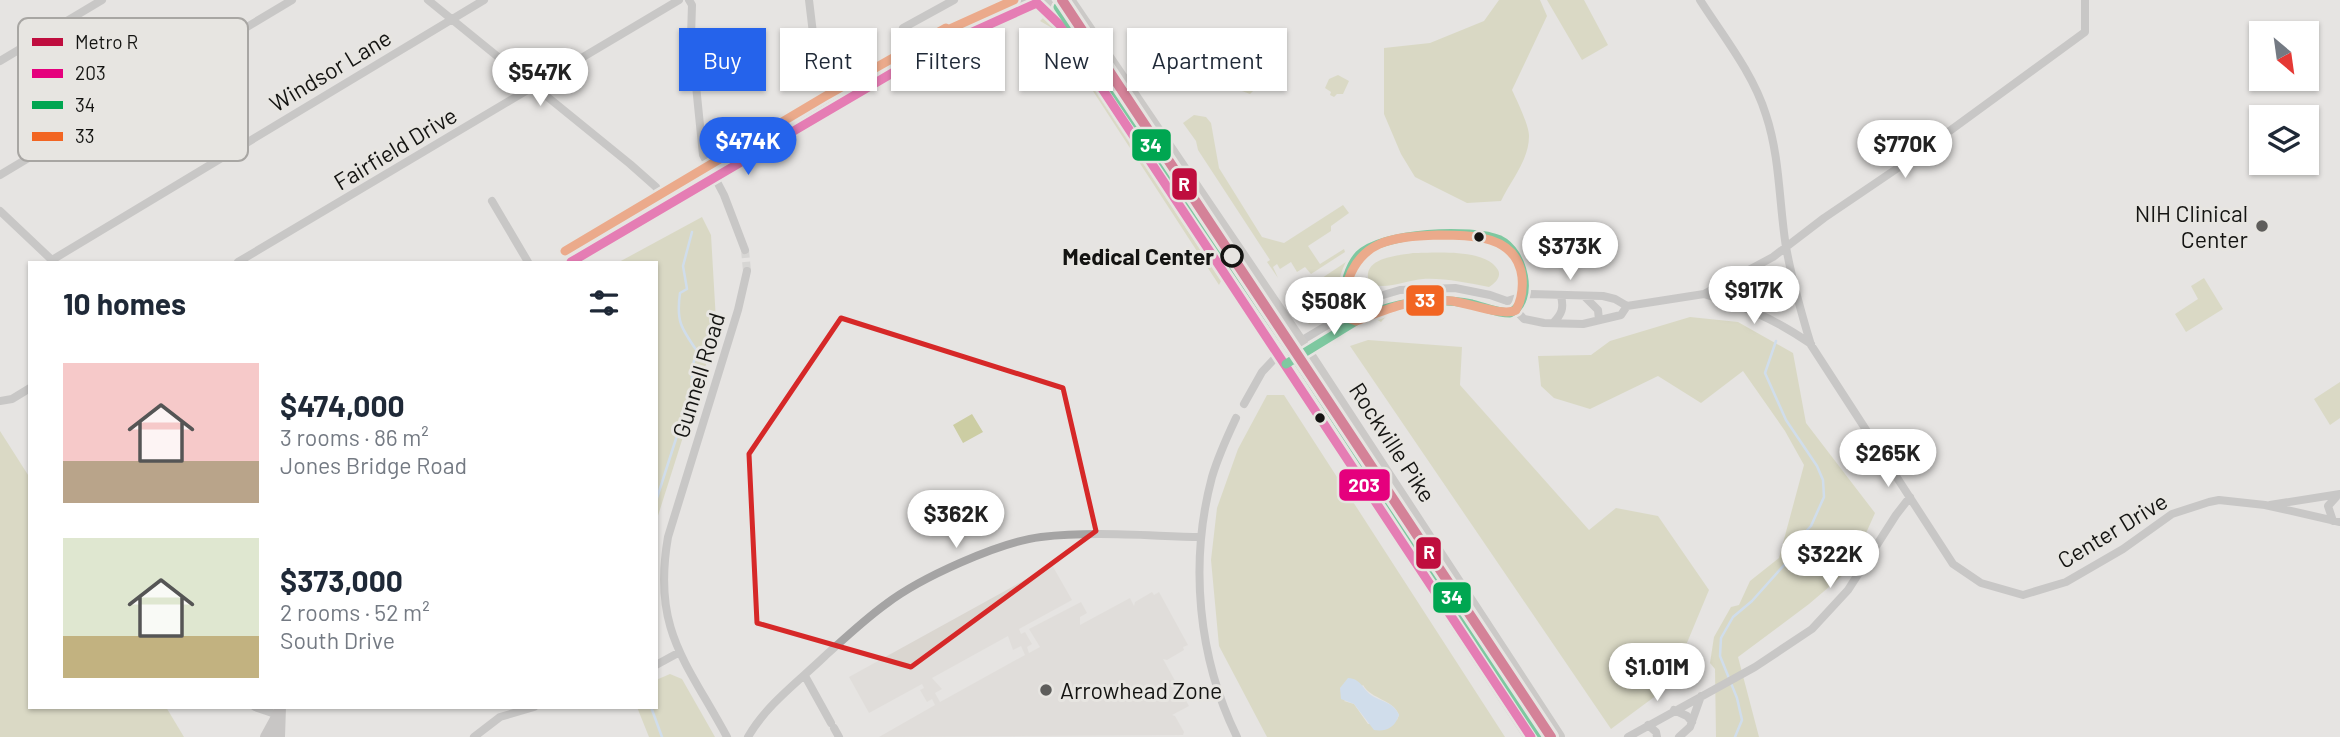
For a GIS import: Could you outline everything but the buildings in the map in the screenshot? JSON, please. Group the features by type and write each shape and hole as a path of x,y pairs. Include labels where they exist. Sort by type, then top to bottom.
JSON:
{"main road":[{"path":"573,261 830,108 1021,0"},
{"name":"Rockville Pike","path":"1043,0 1531,737"},
{"name":"Rockville Pike","path":"1068,0 1299,341 1558,737"},
{"path":"266,737 279,711"},
{"path":"279,711 279,737"}],"street":[{"path":"72,18 102,0"},
{"path":"248,26 292,0"},
{"path":"428,0 537,86 656,187 666,205"},
{"name":"Windsor Lane","path":"248,142 484,0"},
{"name":"Fairfield Drive","path":"240,261 679,0"},
{"path":"689,0 692,5 691,36 703,155 724,195 745,250"},
{"path":"809,0 818,75 830,108"},
{"path":"903,28 954,0"},
{"name":"Center Drive","path":"1700,0 1747,74 1766,114 1772,133 1786,247 1799,308 1811,345 1953,564 1982,583 2023,596 2077,576 2123,549 2172,514 2219,500 2265,505 2336,521"},
{"path":"1507,301 1530,294 1603,296 1627,306 1704,294 1755,268 2085,32 2085,0"},
{"path":"0,61 18,50"},
{"path":"0,175 23,161"},
{"name":"Windsor Lane","path":"53,261 217,161"},
{"path":"492,201 527,261"},
{"path":"0,211 53,261"},
{"name":"Gunnell Road","path":"727,737 678,653 663,593 663,575 668,537 738,310 747,271"},
{"path":"1244,404 1262,372 1279,354 1373,298 1400,290 1455,288 1507,301 1524,318 1553,323 1583,324 1621,315 1627,306"},
{"name":"Center Drive","path":"1704,294 1761,313 1811,345"},
{"path":"1553,323 1561,315 1564,306 1561,296"},
{"path":"1584,296 1598,310 1599,320"},
{"path":"0,401 12,399 28,389"},
{"path":"1236,418 1212,475 1201,537 1199,596 1217,691 1237,737"},
{"path":"2336,521 2328,506 2340,494"},
{"name":"Center Drive","path":"2265,505 2340,494"},
{"path":"1628,737 1740,676 1812,629 1848,590 1910,497"},
{"path":"751,733 767,711 862,622 928,579 991,550 1038,537 1070,535 1201,537"},
{"path":"658,664 678,653"},
{"path":"804,676 839,737"},
{"path":"1679,737 1692,722 1701,696"},
{"path":"474,737 500,718 528,709"},
{"path":"1674,710 1687,716 1692,722"},
{"path":"1648,725 1656,732 1657,737"}],"highlighted area":[{"path":"841,318 1063,388 1096,531 911,667 757,623 749,454"}],"shaded area":[{"path":"1052,565 1072,600 1019,629 1021,634 1025,632 1032,644 1027,647 1029,653 1040,647 1029,629 1081,602 1087,613 1080,617 1080,625 1130,598 1134,606 1135,602 1152,592 1154,595 1159,592 1188,645 1167,660 1163,659 1189,706 1172,715 1184,732 1183,735 879,737 935,705 932,699 927,702 920,690 924,688 922,684 869,713 849,677","holes":["1008,636 1013,650 1021,646 1025,655 940,702 935,693 942,689 932,678"]}],"green space":[{"path":"1499,0 1540,0 1547,16 1512,90 1527,126 1528,145 1523,162 1501,201 1467,203 1415,177 1401,154 1384,114 1384,48 1430,43 1484,21"},
{"path":"1547,0 1584,0 1608,45 1582,60"},
{"path":"1044,17 1053,28 1052,28 1040,21"},
{"path":"1338,75 1349,81 1343,94 1334,97 1325,88 1329,79"},
{"path":"1093,91 1221,281 1219,285"},
{"path":"1194,115 1206,117 1211,123 1219,168 1262,237 1284,243 1343,205 1349,213 1331,226 1331,231 1308,246 1320,264 1344,249 1345,252 1311,274 1305,267 1297,272 1291,262 1280,269 1277,264 1273,267 1278,278 1267,262 1270,260 1183,123"},
{"path":"702,217 711,235 716,321 709,355 658,516 658,261 621,261"},
{"path":"1373,244 1377,249 1360,264 1342,303 1309,324 1300,311 1307,306 1302,297 1318,286 1316,282"},
{"path":"1413,253 1459,253 1483,258 1492,263 1499,275 1489,287 1431,279 1388,286 1369,283 1370,268 1375,263 1389,257"},
{"path":"2204,278 2223,309 2186,332 2175,314 2198,299 2191,286"},
{"path":"1429,298 1429,304 1398,303 1381,322 1365,313 1386,304"},
{"path":"1690,317 1738,322 1793,353 1806,423 1875,513 1850,569 1809,604 1738,657 1759,737 1716,737 1715,669 1710,663 1714,637 1731,607 1739,605 1750,581 1779,558 1804,465 1785,431 1743,371 1701,403 1658,376 1590,409 1554,398 1541,386 1538,356 1591,355 1610,341"},
{"path":"1368,340 1462,347 1460,385 1589,530 1616,508 1658,516 1709,590 1669,686 1611,729 1350,346"},
{"path":"2340,382 2340,418 2330,425 2314,399"},
{"path":"1267,395 1284,395 1505,737 1267,737 1219,646 1211,560 1217,508 1238,449","holes":["1363,685 1392,706 1399,715 1397,720 1368,724 1354,704 1344,701"]},
{"path":"972,414 983,432 963,443 953,425"},
{"path":"0,431 28,475 28,709 167,709 184,737 0,737"},
{"path":"670,674 682,679 715,737 649,737 638,709 658,709 658,679"}],"water":[{"path":"1348,678 1356,680 1371,695 1394,707 1399,715 1393,726 1374,730 1354,704 1341,699 1340,688"}],"waterway":[{"path":"658,495 683,417 692,402 692,368 697,351 679,318 680,293 687,289 683,266 692,232"},
{"path":"1735,737 1742,720 1737,698 1720,656 1721,638 1733,617 1752,601 1786,563 1796,542 1811,526 1824,497 1823,480 1817,466 1786,420 1765,373 1776,341"},
{"path":"652,709 662,737"}],"tunnel":[{"path":"745,250 747,271"}],"metro line":[{"name":"R","path":"1062,0 1551,737"}],"transit line":[{"name":"33","path":"952,28 1014,0"},
{"name":"203","path":"573,261 928,52 1037,3 1060,25 1531,737"},
{"name":"34","path":"1058,7 1289,348 1543,737"},
{"name":"33","path":"565,251 891,59"},
{"name":"34","path":"1343,300 1346,282 1359,255 1371,247 1406,237 1449,233 1487,236 1508,246 1520,265 1523,298 1518,307 1510,313 1472,304 1430,301 1402,304 1363,317"},
{"name":"33","path":"1438,235 1491,240 1512,253 1522,277 1516,310 1503,312 1438,300 1403,305 1356,321 1345,317 1342,305 1345,291 1358,261 1368,251 1392,240 1438,235"},
{"name":"34","path":"1286,364 1356,321"}],"place":[{"name":"NIH Clinical Center","path":"2262,226"},
{"name":"Medical Center","path":"1232,256"},
{"name":"Arrowhead Zone","path":"1046,690"}]}
